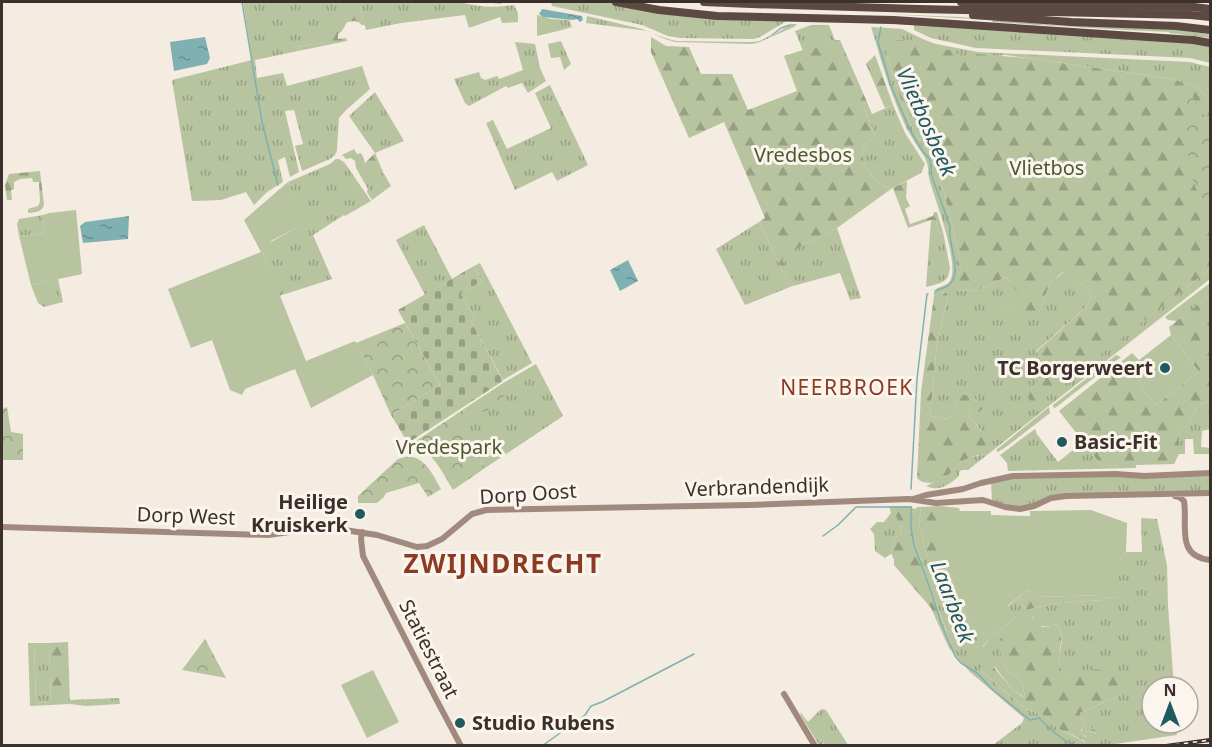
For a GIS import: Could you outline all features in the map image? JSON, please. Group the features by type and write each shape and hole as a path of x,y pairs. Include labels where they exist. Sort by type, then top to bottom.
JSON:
{"highway":[{"path":"616,2 659,10 717,16 894,20 1210,41"},
{"path":"632,2 686,10 893,17 1192,36 1210,41"},
{"path":"704,2 1210,17"},
{"path":"961,2 1210,9"},
{"path":"1002,3 1014,2"},
{"path":"919,9 1030,20 1176,26 1210,30"}],"main road":[{"name":"Verbrandendijk","path":"913,499 1013,476 1106,474 1144,476 1210,473"},
{"path":"1169,494 1184,501 1185,534 1188,547 1196,556 1210,559"},
{"path":"1201,494 1192,497 1188,502 1188,537 1190,545 1195,550 1210,559"},
{"name":"Verbrandendijk","path":"602,507 913,499 936,503 983,500 1005,507 1020,508 1034,506 1058,497 1210,494"},
{"name":"Dorp Oost","path":"362,532 417,548 445,537 470,516 480,511 602,507"},
{"name":"Dorp West","path":"4,526 274,535 325,527 362,532"},
{"name":"Statiestraat","path":"362,532 363,556 461,746"},
{"path":"784,693 815,746"}],"green space":[{"path":"243,2 459,2 486,7 514,5 518,13 518,22 502,23 500,17 469,28 465,15 366,30 360,6 335,24 325,42 297,47 298,51 255,60 257,78 283,73 287,86 362,66 370,89 339,118 337,150 330,159 302,171 295,146 303,144 294,110 285,111 299,172 290,177 285,157 278,160 283,182 267,192 254,205 246,192 221,200 192,201 172,80 252,60"},
{"path":"551,2 607,2 645,10 862,20 1210,45 1210,63 1190,58 976,48 931,38 914,30 914,25 785,20 754,39 680,38 668,36 642,25 552,6"},
{"path":"351,5 360,6 365,25 355,21 347,22 338,34 338,39 346,38 347,41 298,51 297,47 325,42 323,26 335,24"},
{"path":"884,14 961,17 1053,25 1165,28 1207,34 1210,38 1169,32 993,22 992,20"},
{"path":"537,15 569,20 572,27 537,36"},
{"path":"587,16 642,29 647,31 586,23"},
{"path":"791,24 797,24 794,27 760,42 752,44 675,42 652,33 676,41 752,42 772,36"},
{"path":"811,25 829,25 835,40 803,51 795,31"},
{"path":"871,27 902,29 936,44 978,52 1190,62 1210,67 1210,101 1199,89 1173,79 1006,55 962,59 886,47 886,54 902,103 911,125 932,156 945,196 961,264 957,290 976,291 1006,277 1021,296 1005,311 1039,312 1050,283 1064,272 1086,287 1091,298 1085,308 1036,351 1051,369 1031,389 1033,406 1210,269 1210,279 968,470 961,470 959,476 940,488 926,486 947,476 968,457 979,456 981,431 968,416 971,411 956,403 952,416 948,419 930,416 937,344 948,297 947,293 941,292 934,296 934,291 950,282 952,259 926,160 899,111"},
{"name":"Vredesbos","path":"651,37 666,46 689,47 701,74 732,74 748,110 797,91 784,56 840,40 867,102 863,104 875,136 863,150 864,160 875,179 891,189 837,228 806,243 782,259 793,286 790,287 759,222 765,218 724,122 689,138 651,52"},
{"name":"Vlietbos","path":"898,40 909,40 953,51 962,59 971,59 977,54 1027,58 1173,79 1199,89 1210,101 1210,269 1033,407 1028,397 1031,389 1051,369 1036,352 1085,308 1091,298 1086,287 1063,272 1050,283 1039,312 1025,321 1005,311 1020,296 1006,277 976,291 956,290 961,264 945,196 932,156 911,125 886,54 886,47"},
{"path":"561,41 571,64 564,70 560,57 551,58 548,44"},
{"path":"515,42 535,44 540,68 546,81 528,93 522,83 508,88 506,86 469,106 465,103 454,79 479,72 481,78 485,80 497,76 499,79 523,70"},
{"path":"875,55 893,105 885,108 866,64"},
{"path":"1185,84 1210,125 1210,220 1207,220 1192,177 1184,130"},
{"path":"550,85 588,165 557,181 552,172 515,190 486,123 493,120 507,149 551,128 535,93"},
{"path":"375,92 404,141 375,153 349,116"},
{"path":"867,102 872,114 893,105 905,133 925,164 921,173 891,189 875,179 864,160 863,150 875,136 863,104"},
{"path":"354,149 357,154 361,153 372,179 383,172 391,186 372,200 356,168 355,161 351,158 346,159 342,155"},
{"path":"375,153 383,172 374,181 366,171 365,163"},
{"path":"336,159 344,162 371,201 313,235 332,279 279,296 263,253 273,248 271,242 306,222 288,182 330,164"},
{"path":"40,171 44,205 42,209 28,212 28,209 38,206 40,202 39,182 33,182 32,178 14,182 14,189 11,190 12,200 7,200 5,185 9,174"},
{"path":"907,181 906,198 910,206 905,209 910,224 933,216 934,212 937,212 943,232 939,233 936,221 931,220 908,228 893,188"},
{"path":"288,182 307,222 271,241 274,248 263,253 306,361 355,341 373,375 311,408 295,369 245,389 242,395 230,390 212,340 191,348 168,289 261,252 244,220"},
{"path":"76,210 82,274 31,285 19,236 45,233 43,215"},
{"path":"43,215 45,233 19,236 17,224 19,219"},
{"path":"931,220 936,221 939,233 943,232 950,268 945,280 926,287"},
{"path":"759,222 790,287 745,305 716,249"},
{"path":"424,225 452,279 425,295 396,240"},
{"path":"837,228 861,298 850,300 840,273 793,286 781,259 806,243"},
{"path":"480,263 532,363 503,380 471,321 475,319 460,293 482,282 474,266"},
{"path":"474,266 482,282 460,293 475,319 471,321 503,381 408,443 391,415 440,385 398,310"},
{"path":"58,279 63,302 44,307 38,303 31,285"},
{"path":"1210,283 1210,295 1177,321 1168,320 1165,317"},
{"path":"940,292 947,293 948,297 937,344 930,416 948,419 952,416 956,403 963,395 972,395 982,404 983,408 979,412 971,411 968,416 975,422 988,443 985,452 963,461 940,480 928,483 917,478 921,392 934,296"},
{"path":"1210,295 1210,401 1198,406 1190,421 1179,433 1179,454 1174,464 1102,466 1059,411 1132,353 1139,360 1134,364 1142,388 1156,405 1199,372 1171,335 1169,327"},
{"path":"405,323 440,385 391,415 356,343"},
{"name":"TC Borgerweert","path":"1171,335 1199,372 1156,405 1142,388 1134,364"},
{"path":"1116,355 1121,357 1055,408 1053,407 1053,405"},
{"path":"536,364 563,416 485,468 455,415"},
{"name":"Vredespark","path":"505,382 508,393 488,410 472,417 467,424 471,438 469,440 485,468 453,490 438,466 424,450 418,447 416,441"},
{"path":"1210,401 1210,429 1202,431 1201,447 1210,448 1210,454 1194,454 1193,439 1185,439 1185,454 1179,454 1179,433 1190,421 1198,406"},
{"path":"7,407 11,432 23,434 23,460 2,460 2,409"},
{"path":"1049,407 1050,413 1006,447 998,452 996,450"},
{"path":"1035,429 1058,462 1083,442 1102,466 1136,464 1136,468 1008,471 1007,463 1000,455"},
{"name":"Vredespark","path":"408,456 424,464 441,489 428,497 419,483 386,493 377,503 358,503 358,496 398,459"},
{"path":"1210,475 1210,491 1069,494 1033,505 1016,507 992,501 991,483 1011,478"},
{"path":"889,506 892,506 897,517 902,535 895,537 891,554 885,558 875,551 874,534 870,529 877,522 884,522 891,513"},
{"path":"892,506 912,506 912,530 951,645 949,648 931,608 894,565 891,553 895,537 902,535 902,531"},
{"path":"921,507 919,525 932,568 946,568 967,618 983,647 989,639 1015,618 1008,606 1019,597 1026,610 1058,603 1118,597 1119,562 1126,552 1142,552 1141,518 1157,519 1167,565 1173,675 1140,675 1140,735 1177,735 1101,746 993,745 1022,723 1024,718 970,672 949,648 951,644 912,530 912,508","holes":["1032,616 1036,623 1042,626 1057,624 1062,639 1059,657 1060,671 1074,674 1087,670 1121,695 1080,713 1083,721 1094,729 1096,734 1082,729 1081,733 1087,737 1085,742 1059,729 1044,716 1024,708 980,670 995,667 1012,689 1024,697 1023,687 1018,677 1008,672 1001,660 1001,653 1019,626"]},
{"path":"921,507 959,508 960,511 939,511 939,564 946,565 946,568 932,569 919,525"},
{"path":"1091,510 1127,523 1126,552 1119,562 1119,597 1102,598 1102,595 1036,597 1028,590 1008,605 1015,618 982,647 967,618 946,565 939,564 938,511 991,511 991,515 1030,516 1030,511"},
{"path":"1028,590 1036,597 1102,595 1103,600 1058,603 1026,610 1019,597"},
{"path":"1031,614 1033,619 1038,618 1042,627 1057,624 1061,635 1059,663 1061,671 1072,674 1092,670 1111,671 1123,685 1121,695 1080,713 1084,722 1097,731 1097,734 1081,729 1081,733 1090,740 1089,743 1059,729 1044,716 1024,708 979,669 983,666 988,670 992,665 1012,689 1023,697 1025,696 1018,677 1008,672 1001,660 1001,653 995,645 1010,628 1019,626 1021,617"},
{"path":"205,639 226,678 182,670"},
{"path":"68,642 70,704 30,706 28,643 34,643 36,703 51,702 49,643"},
{"path":"34,643 49,643 51,702 36,703"},
{"path":"373,670 399,722 367,738 341,685"},
{"path":"119,698 120,704 86,706 70,704 70,700"},
{"path":"823,709 826,710 848,745 825,745 819,738 824,745 819,745 800,714 808,722"}],"water":[{"path":"542,9 582,16 583,20 580,22 577,19 543,17 539,14"},
{"path":"205,37 210,58 207,64 174,71 170,42"},
{"path":"129,216 128,239 83,243 80,226 85,222"},
{"path":"628,260 638,281 620,291 610,270"}],"waterway":[{"path":"242,2 262,122 278,185"},
{"path":"490,2 501,3"},
{"path":"772,35 790,25"},
{"name":"Vlietbosbeek","path":"881,27 878,42 891,86 910,130 930,159 932,177 950,226 955,264 954,278 950,284 936,291"},
{"name":"Vlietbosbeek","path":"911,489 917,379 928,294"},
{"name":"Laarbeek","path":"823,536 856,507 911,507 914,545 955,656 1030,720 1039,718 1061,738 1077,746"},
{"name":"Laarbeek","path":"542,746 585,715 591,706 694,654"}],"railway":[{"path":"1166,746 1210,740"}],"place":[{"name":"TC Borgerweert","path":"1165,368"},
{"name":"Basic-Fit","path":"1062,442"},
{"name":"Heilige Kruiskerk","path":"360,514"},
{"name":"Studio Rubens","path":"460,723"}],"district":[{"name":"NEERBROEK","path":"847,388"},
{"name":"ZWIJNDRECHT","path":"503,564"}]}
